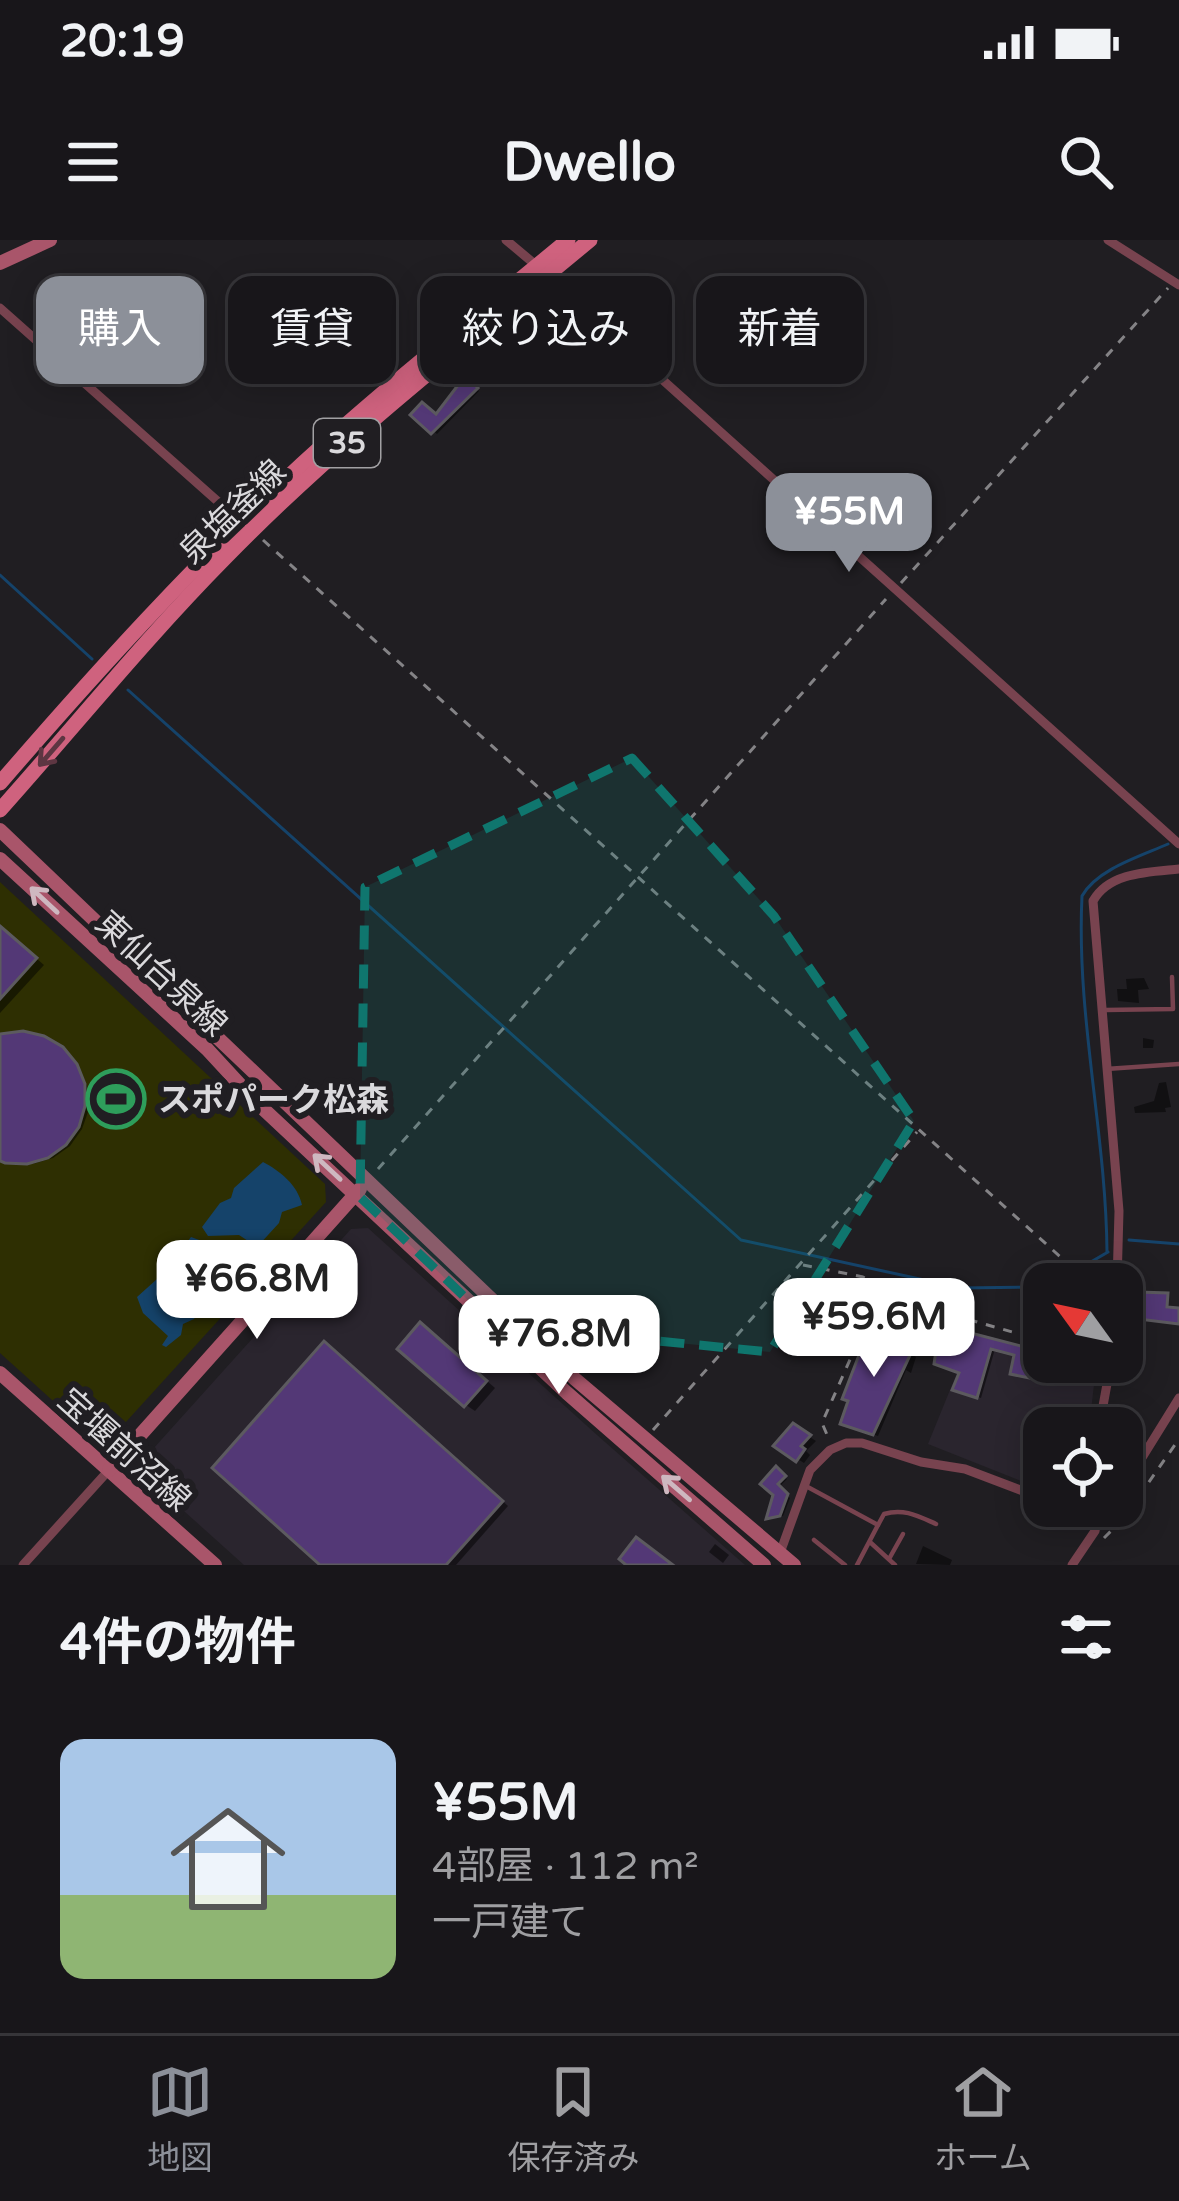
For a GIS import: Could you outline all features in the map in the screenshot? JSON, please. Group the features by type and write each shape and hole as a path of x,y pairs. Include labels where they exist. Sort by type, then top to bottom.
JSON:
{"main road":[{"name":"泉塩釜線","path":"542,271 568,240"},
{"name":"泉塩釜線","path":"0,783 112,657 406,373 590,240"},
{"name":"泉塩釜線","path":"0,810 247,526"}],"street":[{"path":"0,263 50,240"},
{"path":"506,240 1179,844"},
{"path":"1108,240 1176,284"},
{"path":"0,308 247,526"},
{"path":"0,830 644,1441 778,1559 794,1565"},
{"name":"東仙台泉線","path":"0,859 567,1393 764,1565"},
{"path":"1117,1263 1118,1211 1092,912 1098,892 1132,874 1179,869"},
{"path":"23,1565 368,1180"},
{"name":"宝堰前沼線","path":"0,1373 215,1565"},
{"path":"1143,1456 1179,1398"},
{"path":"778,1559 803,1485 818,1459 846,1443 965,1469 1023,1491"},
{"path":"1072,1565 1096,1527"}],"lane":[{"path":"1100,1010 1173,1009 1172,977"},
{"path":"1106,1069 1179,1064"},
{"path":"803,1485 878,1525"},
{"path":"857,1565 884,1514 907,1512 936,1524"},
{"path":"871,1543 892,1562 902,1534"},
{"path":"814,1540 844,1565"}],"path":[{"path":"368,1180 896,588 1176,284"},
{"path":"247,526 1065,1261"},
{"path":"644,1441 918,1131"},
{"path":"803,1262 883,1287 822,1423 835,1448"},
{"path":"880,1295 1023,1335"},
{"path":"1090,1551 1123,1519 1179,1439"}],"highlighted area":[{"path":"632,758 774,916 914,1121 770,1352 494,1325 360,1197 365,887"}],"shaded area":[{"name":"スポパーク松森","path":"0,882 325,1184 326,1202 115,1434 93,1437 0,1353"},
{"path":"368,1228 745,1565 244,1565 145,1476 144,1459 351,1229"},
{"path":"979,1348 1023,1359 1023,1383 1094,1383 1091,1407 1023,1407 1023,1482 928,1444 965,1353"}],"water":[{"path":"263,1162 287,1179 302,1205 282,1212 279,1223 257,1247 239,1235 208,1236 202,1227"},
{"path":"191,1237 213,1245 239,1244 249,1255 249,1265 243,1264 223,1281 166,1347 162,1345 168,1336 143,1313 137,1297 166,1271"}],"building":[{"path":"459,384 478,388 431,434 410,415 422,402 436,414"},
{"path":"0,926 37,958 0,999"},
{"path":"23,1031 63,1047 85,1084 85,1106 79,1127 48,1158 5,1163 0,1161 0,1034"},
{"path":"1143,1292 1168,1293 1167,1307 1179,1308 1179,1324 1143,1320"},
{"path":"420,1322 487,1381 464,1407 397,1349"},
{"path":"871,1324 893,1331 890,1341 912,1351 873,1435 840,1424 848,1401 842,1399"},
{"path":"940,1325 1023,1347 1023,1377 1010,1374 1014,1355 991,1349 977,1398 952,1390 959,1373 934,1364"},
{"path":"324,1341 503,1501 446,1565 320,1565 212,1468"},
{"path":"793,1423 811,1435 796,1462 773,1446"},
{"path":"776,1466 786,1476 778,1484 788,1494 780,1516 766,1519 773,1495 760,1484"},
{"path":"636,1537 673,1565 626,1565 619,1559"}],"waterway":[{"path":"0,575 92,659"},
{"path":"128,690 741,1240 961,1288 1023,1287"},
{"path":"1107,1252 1083,986 1082,896 1109,871 1168,844"},
{"path":"1129,1240 1179,1244"},
{"path":"1089,1263 1108,1252"}],"place":[{"name":"スポパーク松森","path":"116,1099"}]}
